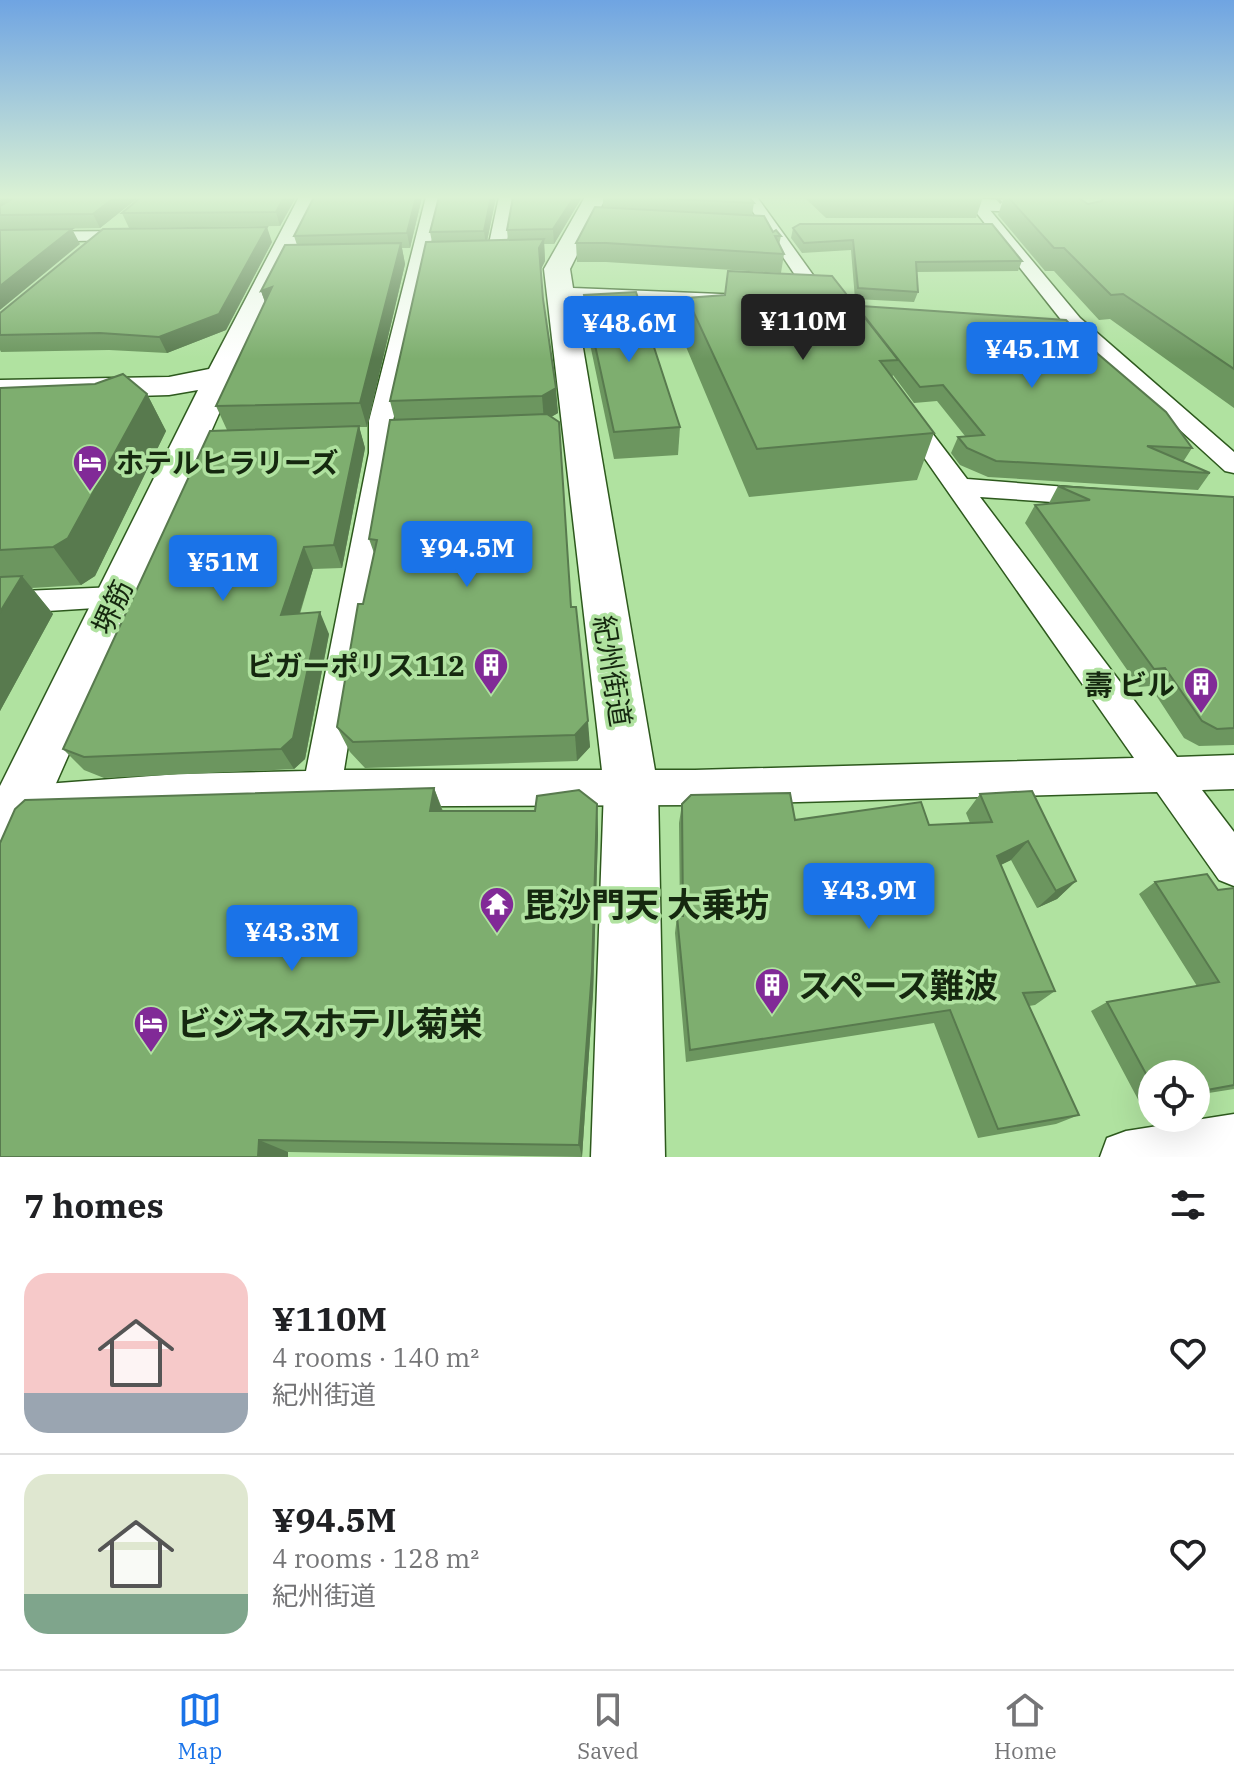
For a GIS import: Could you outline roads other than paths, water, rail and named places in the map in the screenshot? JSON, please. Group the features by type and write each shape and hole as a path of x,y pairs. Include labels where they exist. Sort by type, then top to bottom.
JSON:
{"street":[{"path":"81,256 87,251"},
{"name":"堺筋","path":"0,846 116,598 203,444 221,376 284,251"},
{"path":"322,788 382,453 381,421 421,251"},
{"name":"紀州街道","path":"574,251 563,430 631,788 628,1157"},
{"path":"612,251 764,304"},
{"path":"799,251 843,316"},
{"path":"1012,251 1073,322 1234,465"},
{"path":"795,306 843,316"},
{"path":"1031,319 1073,322"},
{"path":"0,372 179,370 221,376"},
{"path":"0,390 169,386 221,376"},
{"path":"886,386 1234,866"},
{"path":"352,438 412,436"},
{"path":"958,487 1127,498"},
{"path":"0,603 116,598"},
{"path":"18,805 89,797 322,788 631,788 1234,772"},
{"path":"1126,1157 1234,1140"}],"place":[{"name":"ホテルヒラリーズ","path":"90,493"},
{"name":"ビガーポリス112","path":"491,696"},
{"name":"壽 ビル","path":"1201,715"},
{"name":"毘沙門天 大乗坊","path":"497,935"},
{"name":"スペース難波","path":"772,1016"},
{"name":"ビジネスホテル菊栄","path":"151,1054"}]}
